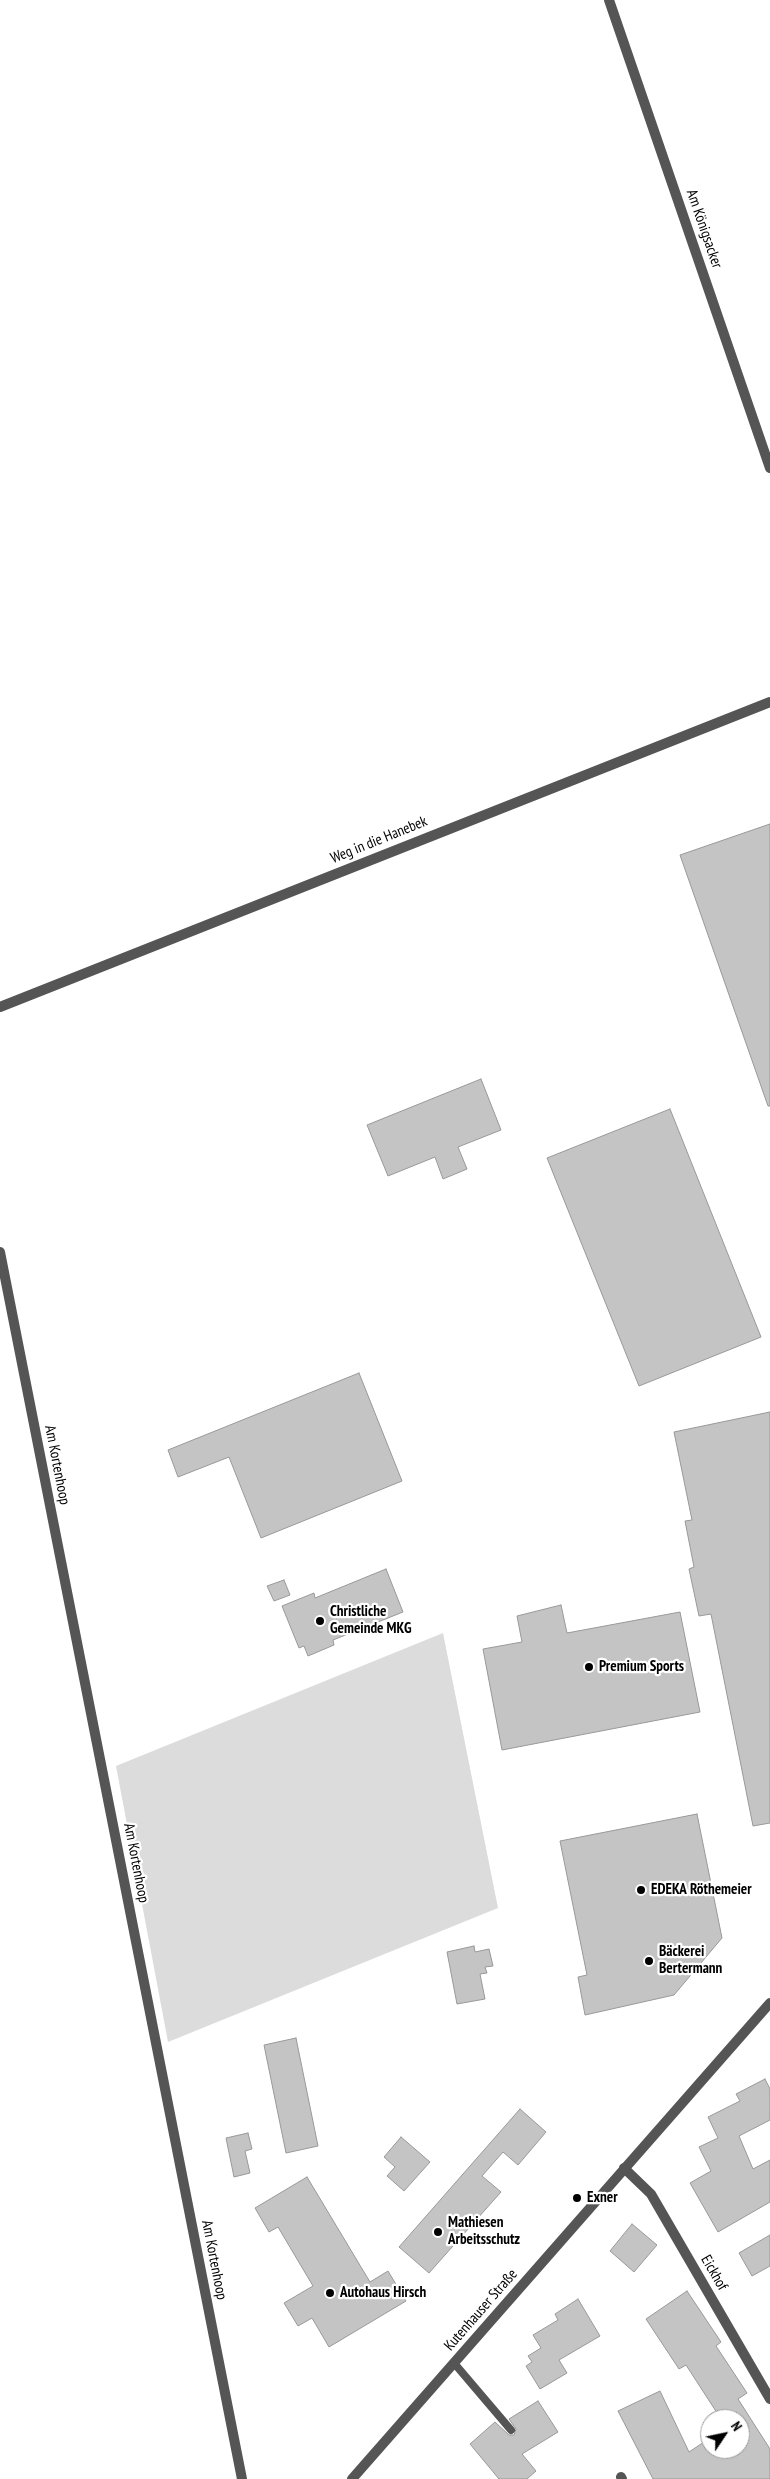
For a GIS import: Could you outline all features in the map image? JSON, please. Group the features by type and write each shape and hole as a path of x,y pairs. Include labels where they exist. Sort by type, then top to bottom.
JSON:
{"street":[{"name":"Am Königsacker","path":"609,0 770,468"},
{"name":"Weg in die Hanebek","path":"0,1007 770,702"},
{"name":"Am Kortenhoop","path":"0,1252 242,2479"},
{"name":"Kutenhauser Straße","path":"352,2479 770,2003"},
{"name":"Eickhof","path":"624,2168 651,2194 770,2399"}],"lane":[{"path":"454,2362 511,2430"}],"shaded area":[{"path":"443,1633 498,1908 168,2042 116,1766"}],"building":[{"path":"770,824 770,1106 768,1106 680,855"},
{"path":"481,1079 501,1130 458,1147 467,1169 443,1179 435,1157 388,1176 367,1125"},
{"path":"670,1109 761,1337 639,1386 547,1158"},
{"path":"359,1373 402,1481 261,1538 229,1457 178,1477 168,1450"},
{"path":"770,1412 770,1823 753,1826 711,1614 699,1616 689,1569 694,1567 685,1521 692,1520 674,1432"},
{"path":"386,1569 403,1612 333,1640 334,1645 308,1656 304,1646 299,1648 282,1606 314,1593 315,1598"},
{"path":"284,1580 290,1595 274,1601 267,1586"},
{"name":"Premium Sports","path":"561,1605 567,1633 680,1612 700,1712 502,1750 483,1649 522,1642 517,1616"},
{"name":"EDEKA Röthemeier","path":"697,1814 722,1938 674,1995 585,2015 578,1977 587,1975 560,1841"},
{"path":"474,1946 475,1952 489,1949 493,1966 485,1967 487,1973 480,1974 485,1999 457,2004 447,1952"},
{"path":"296,2038 318,2146 286,2153 264,2045"},
{"path":"765,2079 770,2089 770,2120 739,2136 753,2169 770,2160 770,2202 718,2232 690,2183 711,2171 699,2147 718,2138 708,2117 740,2101 736,2094"},
{"path":"520,2109 546,2132 518,2165 503,2152 482,2176 501,2192 429,2273 399,2247"},
{"path":"248,2133 252,2149 245,2151 250,2173 234,2177 226,2138"},
{"path":"401,2137 430,2162 404,2191 387,2176 395,2167 384,2157"},
{"path":"307,2177 370,2282 388,2271 406,2301 329,2347 312,2318 298,2326 284,2303 313,2286 278,2227 269,2232 255,2208"},
{"path":"632,2224 657,2245 634,2272 610,2251"},
{"path":"770,2235 770,2266 752,2276 739,2253"},
{"path":"687,2291 721,2342 716,2346 747,2393 738,2399 744,2409 715,2409 686,2365 679,2369 646,2319"},
{"path":"578,2299 600,2336 559,2360 567,2373 540,2389 526,2366 532,2362 528,2356 541,2348 533,2335 558,2320 555,2314"},
{"path":"660,2391 689,2452 700,2445 700,2459 750,2459 750,2418 770,2449 770,2479 653,2479 618,2411"},
{"path":"538,2401 558,2432 522,2454 536,2471 527,2479 499,2479 470,2444 495,2422 509,2435 514,2435 516,2429 509,2419"}],"place":[{"name":"Christliche Gemeinde MKG","path":"320,1621"},
{"name":"Premium Sports","path":"589,1667"},
{"name":"EDEKA Röthemeier","path":"641,1890"},
{"name":"Bäckerei Bertermann","path":"649,1961"},
{"name":"Exner","path":"577,2198"},
{"name":"Mathiesen Arbeitsschutz","path":"438,2232"},
{"name":"Autohaus Hirsch","path":"330,2293"}]}
